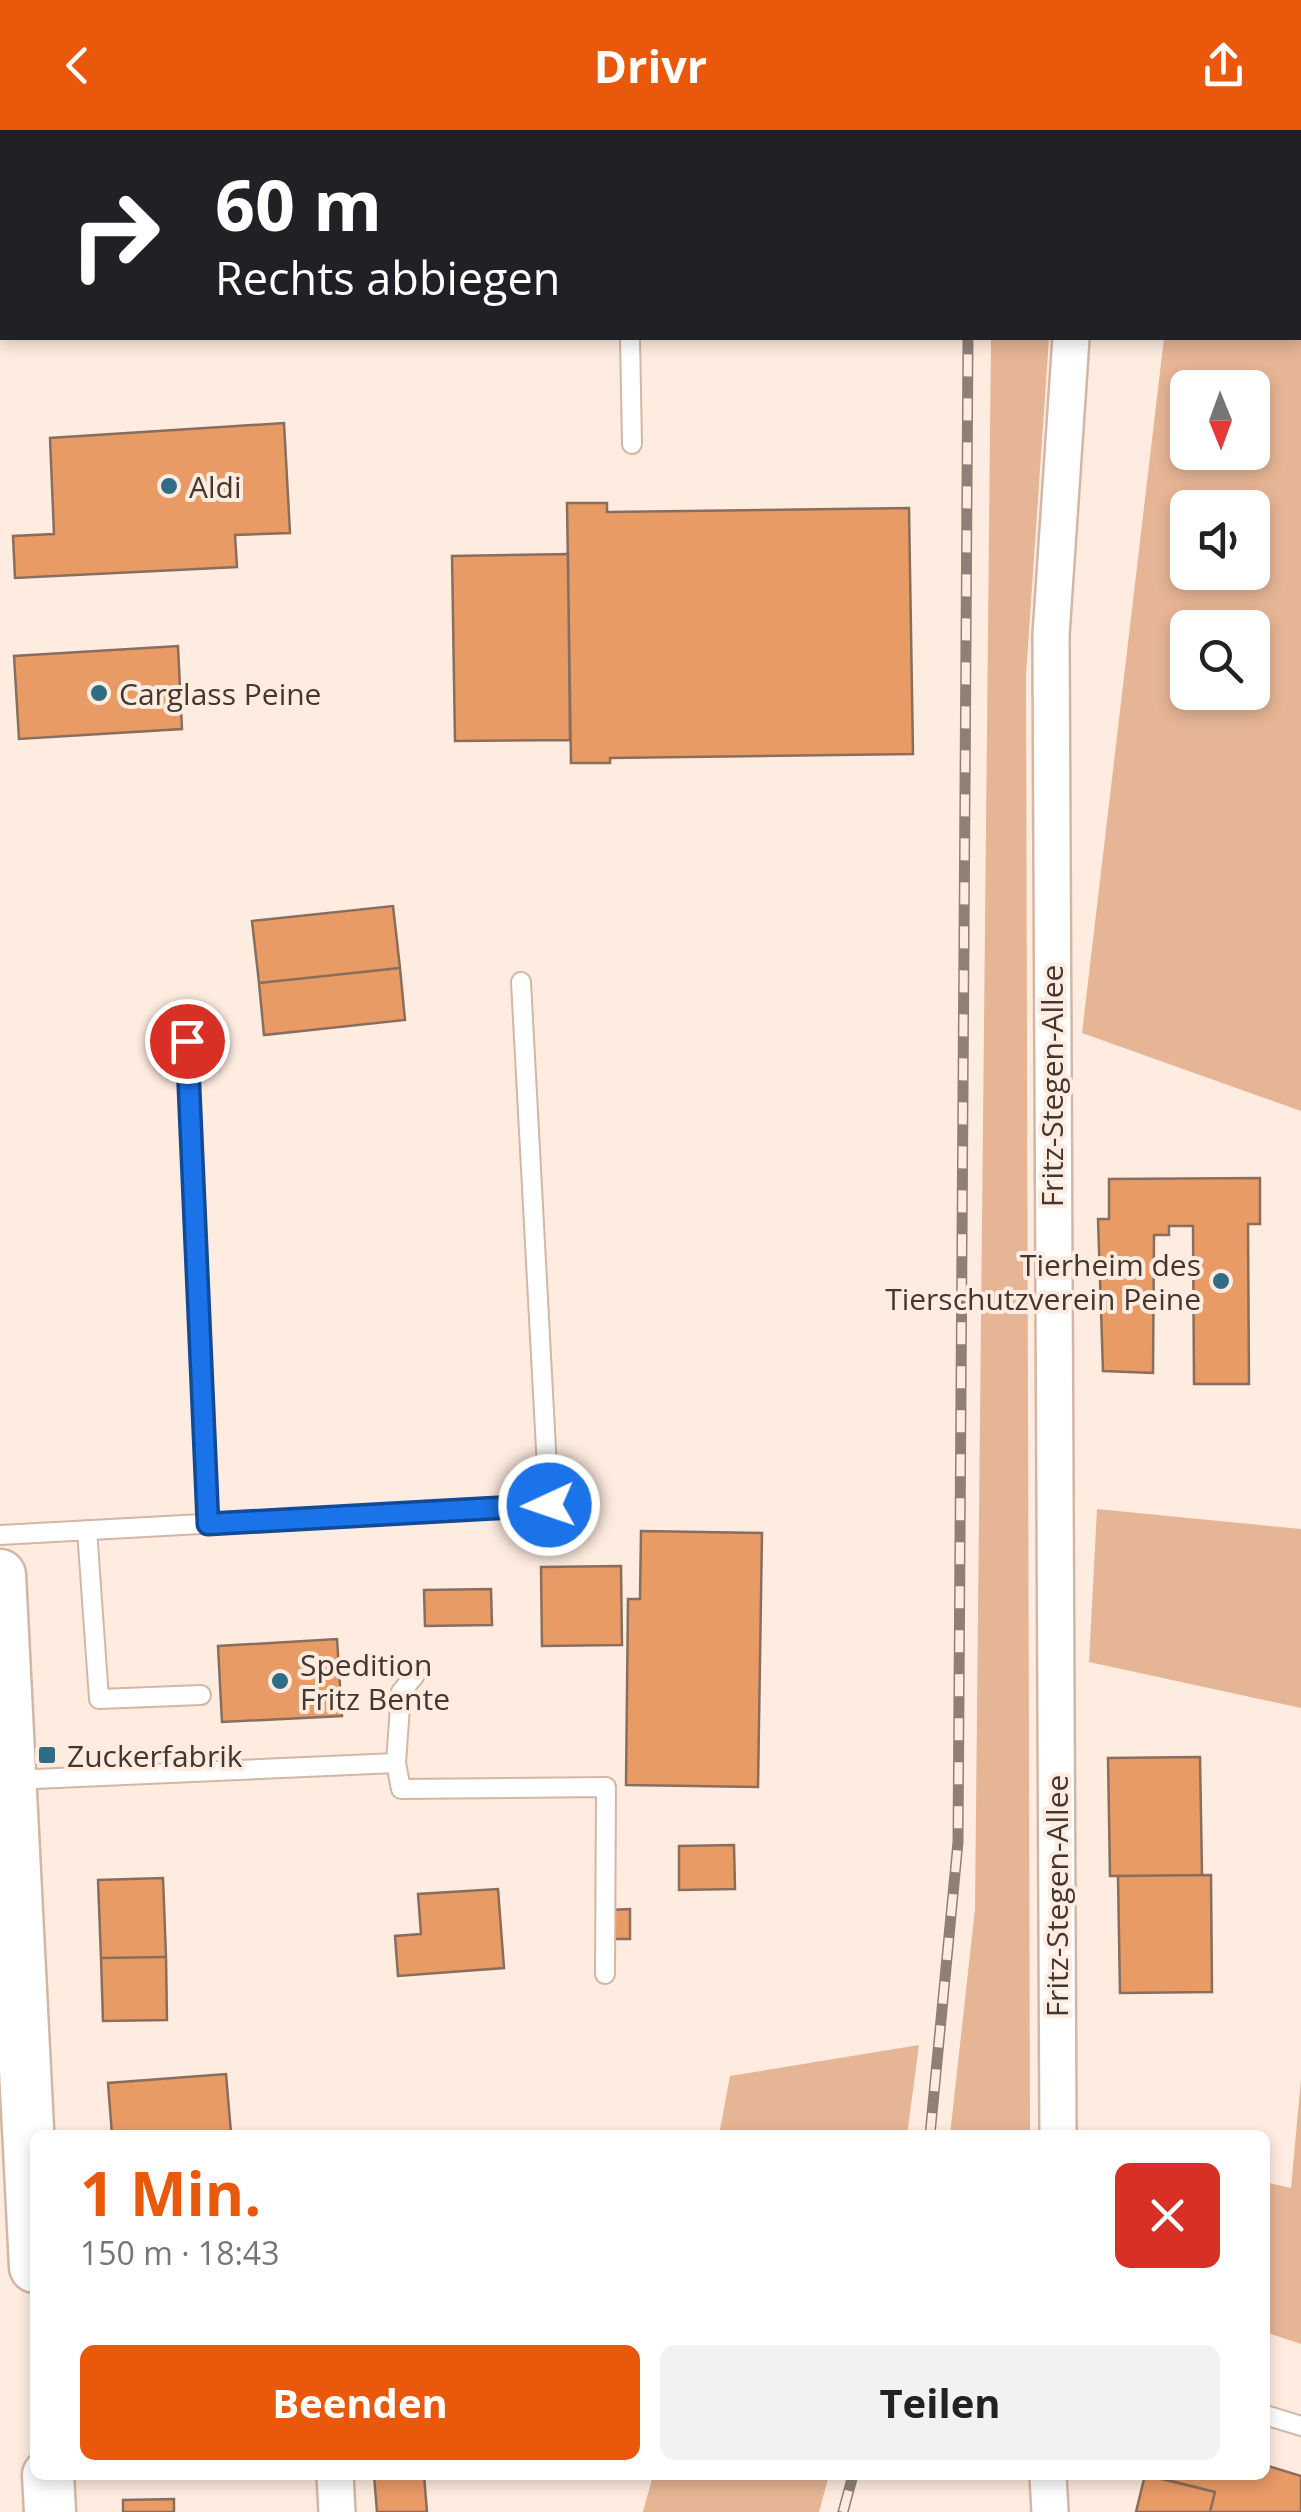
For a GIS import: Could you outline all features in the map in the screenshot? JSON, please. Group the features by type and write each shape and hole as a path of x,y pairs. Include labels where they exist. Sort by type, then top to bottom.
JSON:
{"street":[{"name":"Fritz-Stegen-Allee","path":"1058,2130 1051,636 1071,340"},
{"path":"0,1576 30,2143"},
{"path":"48,2480 50,2512"},
{"path":"335,2480 337,2512"},
{"path":"1048,2480 1050,2512"}],"lane":[{"path":"630,340 632,444"},
{"path":"0,1536 549,1505 521,982"},
{"path":"187,1041 208,1524"},
{"path":"87,1530 99,1699 201,1695"},
{"path":"414,1674 401,1692 396,1763 400,1789 606,1787 604,1974"},
{"path":"11,1780 396,1763"},
{"path":"1270,2417 1301,2426"}],"shaded area":[{"path":"991,340 1049,340 1026,675 1030,2130 951,2130 975,1909"},
{"path":"1164,340 1301,340 1301,1111 1082,1033"},
{"path":"1097,1509 1301,1529 1301,1708 1089,1662"},
{"path":"919,2045 908,2130 720,2130 730,2076"},
{"path":"1301,2079 1301,2344 1270,2334 1270,2183 1291,2188"},
{"path":"652,2480 828,2480 819,2512 643,2512"}],"building":[{"name":"Aldi","path":"284,423 290,533 235,535 237,567 15,578 13,536 54,534 50,438"},
{"path":"567,503 607,503 607,512 909,508 913,754 610,758 610,763 571,763"},
{"path":"568,554 570,740 455,741 452,556"},
{"name":"Carglass Peine","path":"178,646 182,729 19,739 14,656"},
{"path":"393,906 400,968 259,983 252,921"},
{"path":"400,968 405,1020 264,1035 259,983"},
{"name":"Tierheim des Tierschutzverein Peine","path":"1260,1178 1260,1224 1248,1224 1249,1384 1194,1384 1193,1226 1169,1226 1169,1235 1154,1235 1153,1373 1103,1371 1098,1219 1109,1219 1109,1179"},
{"path":"641,1531 762,1533 758,1787 626,1785 628,1599 640,1599"},
{"path":"621,1566 622,1645 542,1646 541,1567"},
{"path":"491,1589 492,1625 425,1626 424,1590"},
{"name":"Spedition Fritz Bente","path":"337,1639 342,1716 222,1722 218,1646"},
{"path":"1200,1757 1202,1875 1110,1876 1108,1758"},
{"path":"734,1845 735,1889 679,1890 679,1846"},
{"path":"1211,1875 1212,1992 1120,1993 1118,1876"},
{"path":"163,1878 166,1957 101,1958 98,1880"},
{"path":"498,1889 504,1968 398,1976 395,1936 421,1934 418,1894"},
{"path":"630,1909 630,1939 609,1939 609,1910"},
{"path":"166,1957 167,2020 103,2021 101,1958"},
{"path":"226,2074 231,2130 112,2130 108,2083"},
{"path":"1270,2467 1301,2476 1301,2512 1210,2512 1215,2492 1168,2480 1270,2480"},
{"path":"374,2480 424,2480 427,2512 377,2512"},
{"path":"1144,2480 1166,2480 1215,2492 1210,2512 1136,2512"},
{"path":"174,2499 174,2512 123,2512 123,2500"}],"railway":[{"path":"930,2130 958,1842 968,340"},
{"path":"843,2512 852,2480"}],"place":[{"name":"Aldi","path":"169,486"},
{"name":"Carglass Peine","path":"99,693"},
{"name":"Tierheim des Tierschutzverein Peine","path":"1221,1281"},
{"name":"Spedition Fritz Bente","path":"280,1681"},
{"name":"Zuckerfabrik","path":"47,1755"}],"route":[{"path":"187,1041 208,1524 549,1505"}]}
